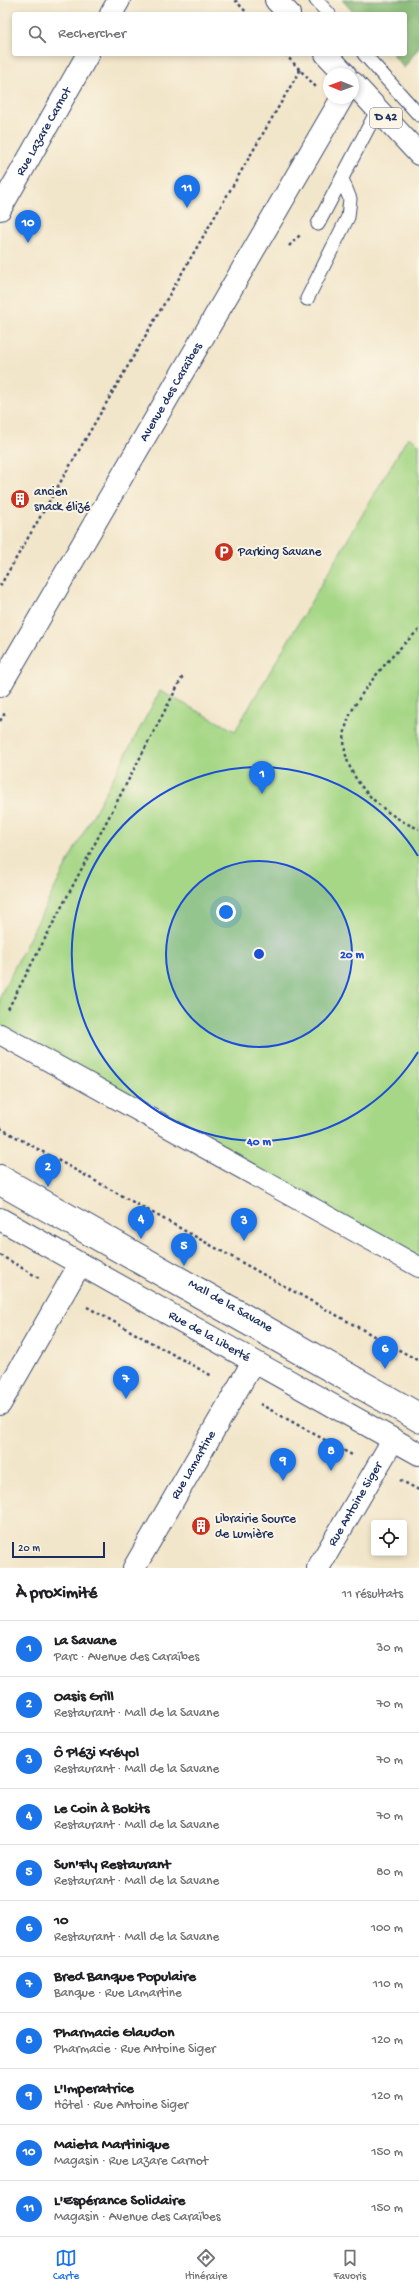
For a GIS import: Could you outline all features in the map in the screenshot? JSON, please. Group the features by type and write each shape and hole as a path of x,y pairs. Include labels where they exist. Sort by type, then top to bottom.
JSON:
{"street":[{"path":"112,12 119,0"},
{"path":"276,0 287,12"},
{"name":"Rue Lazare Carnot","path":"0,209 87,56"},
{"path":"328,56 339,68"},
{"name":"D 42","path":"359,89 419,154"},
{"name":"Avenue des Caraïbes","path":"0,686 5,664 338,104"},
{"path":"2,1025 419,1267"},
{"name":"Mall de la Savane","path":"0,1175 419,1413"},
{"name":"Rue de la Liberté","path":"0,1219 419,1454"},
{"path":"0,1404 80,1264"},
{"name":"Rue Lamartine","path":"134,1568 253,1362"},
{"name":"Rue Antoine Siger","path":"318,1568 393,1440"}],"lane":[{"path":"316,0 327,12"},
{"path":"366,56 419,115"},
{"path":"318,224 378,109"},
{"path":"307,299 348,217 350,199 342,179"},
{"path":"0,1189 419,1426"}],"path":[{"path":"235,0 246,12"},
{"path":"287,56 318,89"},
{"path":"0,586 300,70"},
{"path":"419,630 385,664 356,705 346,725 345,743 351,769 371,799 399,821 419,829"},
{"path":"2,1025 183,676"},
{"path":"0,1128 419,1362"},
{"path":"84,1306 215,1378"},
{"path":"256,1401 355,1456"}],"green space":[{"path":"342,0 419,0 419,47 404,68 394,56 407,56 407,12 353,12"},
{"path":"408,437 419,444 419,1267 0,1034 0,996 71,856 160,691 235,731"}],"place":[{"name":"L'Espérance Solidaire","path":"187,208"},
{"name":"Maieta Martinique","path":"28,243"},
{"name":"ancien snack élizé","path":"20,499"},
{"name":"Parking Savane","path":"224,552"},
{"name":"La Savane","path":"262,794"},
{"name":"Oasis Grill","path":"48,1187"},
{"name":"Le Coin à Bokits","path":"141,1239"},
{"name":"Ô Plézi Kréyol","path":"244,1241"},
{"name":"Sun'Fly Restaurant","path":"184,1266"},
{"name":"10","path":"385,1369"},
{"name":"Bred Banque Populaire","path":"126,1399"},
{"name":"Pharmacie Glaudon","path":"331,1471"},
{"name":"L'Imperatrice","path":"283,1481"},
{"name":"Librairie Source de Lumière","path":"201,1526"}]}
